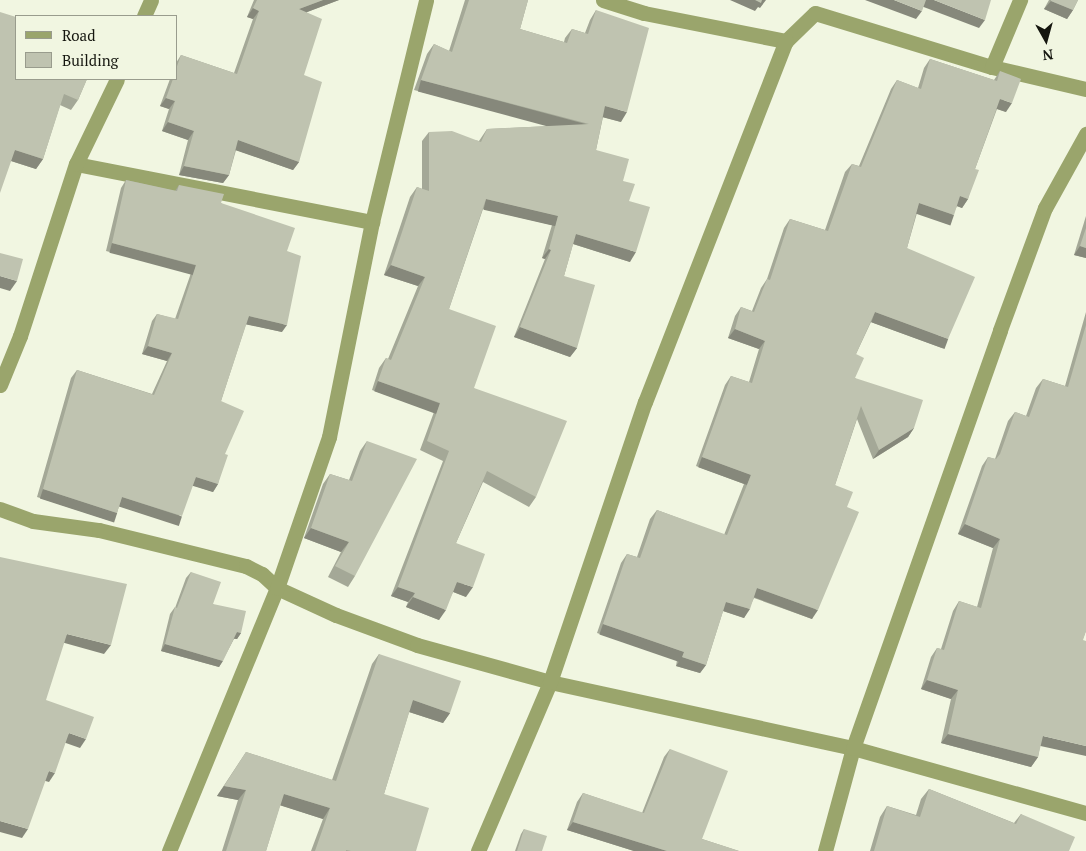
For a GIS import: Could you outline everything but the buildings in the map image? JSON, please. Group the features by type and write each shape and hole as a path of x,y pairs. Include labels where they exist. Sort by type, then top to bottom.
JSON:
{"street":[{"path":"144,15 151,0"},
{"path":"169,851 277,588 329,437 372,222 426,0"},
{"path":"604,0 646,6 786,41"},
{"path":"992,68 1020,0"},
{"path":"478,851 550,682 645,402 786,41 817,7 992,68 1086,90"},
{"path":"0,385 20,336 76,164 117,80"},
{"path":"825,851 854,748 1045,208 1086,134"},
{"path":"76,164 372,222"},
{"path":"0,509 33,521 99,530 246,566 262,574 277,588 336,615 417,645 550,682 854,748 1086,813"}]}
